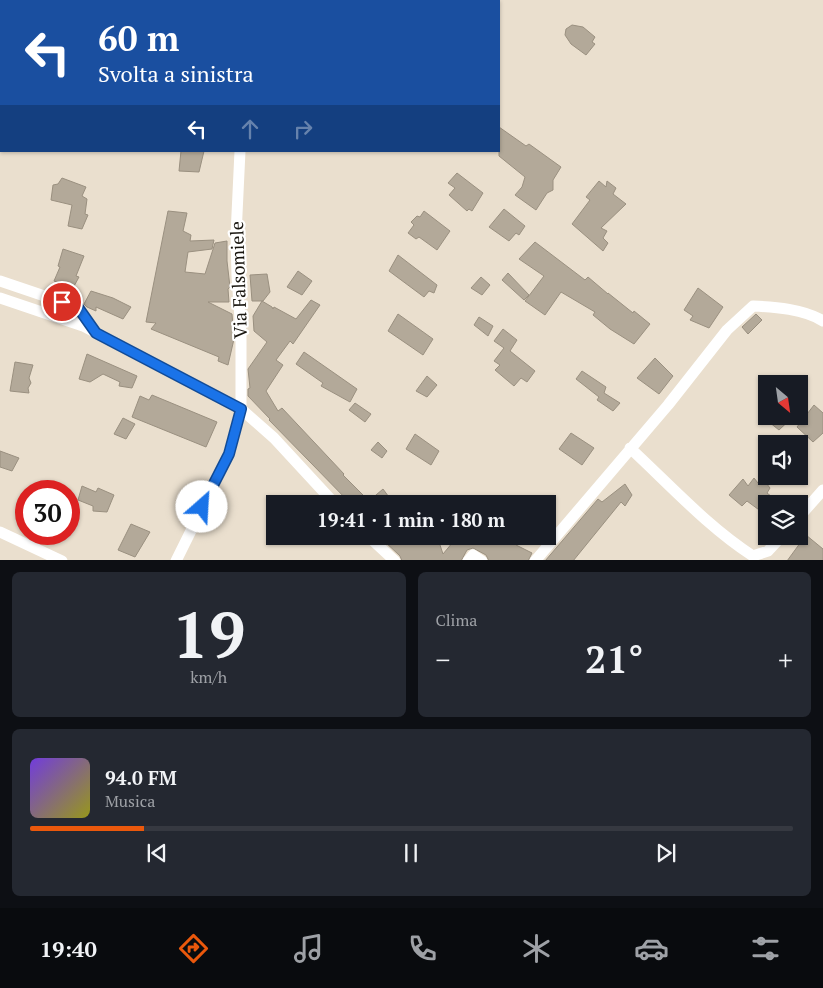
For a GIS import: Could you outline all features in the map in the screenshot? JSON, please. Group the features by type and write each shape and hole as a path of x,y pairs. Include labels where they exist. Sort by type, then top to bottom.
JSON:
{"street":[{"name":"Via Falsomiele","path":"176,560 229,454 241,409 241,334 236,235 240,152"},
{"path":"0,282 77,306 96,333"},
{"path":"0,298 82,326 241,409 274,438 327,495"},
{"path":"534,560 668,405 727,330 753,306 767,306 813,314 823,321"},
{"path":"630,448 739,547 753,556 768,551 774,545"},
{"path":"808,508 823,490"},
{"path":"0,532 62,560"},
{"path":"378,545 395,560"},
{"path":"468,560 474,555 482,560"}],"building":[{"path":"572,25 583,27 595,37 592,42 595,44 586,55 571,44 565,35 566,29"},
{"path":"500,128 526,146 529,144 561,167 553,180 553,190 547,193 536,210 515,195 522,187 525,177 499,156"},
{"path":"181,152 204,152 199,172 179,171"},
{"path":"457,173 483,193 472,211 469,209 467,211 449,195 455,188 448,183"},
{"path":"62,178 86,187 82,196 87,199 85,214 88,215 82,229 68,226 72,205 51,200 53,185 58,184"},
{"path":"599,181 606,187 607,181 616,188 613,194 626,204 601,228 607,231 603,238 608,243 603,251 572,224 590,200 586,197"},
{"path":"504,209 525,226 519,235 516,233 509,241 489,227"},
{"path":"168,211 187,213 183,231 191,235 190,241 214,240 212,249 188,252 185,272 205,274 215,243 227,241 229,302 208,302 232,314 234,339 228,365 218,361 219,357 151,329 156,323 146,322"},
{"path":"424,211 450,231 437,250 419,237 416,239 408,233 414,225 411,222 417,216 420,217"},
{"path":"535,242 585,280 588,277 633,313 634,311 650,324 634,344 610,329 593,315 595,312 561,292 545,315 525,301 544,276 519,259"},
{"path":"63,249 84,256 76,276 79,277 73,288 54,281 60,267 58,266"},
{"path":"398,255 437,285 434,293 429,291 424,297 389,271"},
{"path":"298,271 312,281 302,295 287,287"},
{"path":"508,273 529,295 524,300 502,280"},
{"path":"267,274 270,292 263,301 252,301 250,275"},
{"path":"481,277 490,285 482,295 471,288"},
{"path":"698,288 723,307 709,328 690,320 693,316 684,310"},
{"path":"91,291 113,298 131,307 123,319 96,307 96,311 84,304"},
{"path":"311,300 320,305 293,344 290,341 276,360 283,365 266,391 278,411 282,408 363,495 342,495 248,396 248,389 250,388 248,369 267,342 254,331 253,316 262,301 273,309 274,307 296,319"},
{"path":"398,314 433,339 423,355 388,331"},
{"path":"756,314 762,320 748,334 742,327"},
{"path":"479,317 493,326 488,336 474,325"},
{"path":"503,329 517,340 510,351 535,371 527,382 521,378 514,386 495,370 500,365 494,361 504,348 494,341"},
{"path":"304,352 357,389 350,402 321,386 323,383 296,364"},
{"path":"87,354 137,376 132,388 119,386 120,382 103,374 90,382 79,379"},
{"path":"655,358 673,376 659,394 637,378"},
{"path":"15,362 33,365 29,378 31,383 28,388 29,393 10,391"},
{"path":"582,371 606,387 604,393 620,403 613,411 597,400 599,397 576,379"},
{"path":"427,376 437,385 427,397 416,391"},
{"path":"152,395 217,422 206,447 132,417 140,396 149,400"},
{"path":"355,403 371,414 365,422 349,410"},
{"path":"814,405 823,413 823,433 813,442 808,435 797,427 799,425 808,425 808,413"},
{"path":"123,418 135,424 126,439 114,434"},
{"path":"773,425 784,425 779,430"},
{"path":"571,433 594,448 582,465 559,449"},
{"path":"415,434 439,451 431,465 406,449"},
{"path":"378,442 387,451 382,458 371,450"},
{"path":"0,451 19,458 12,471 0,467"},
{"path":"754,478 758,485 768,485 770,488 767,493 770,495 758,495 758,509 747,501 742,506 729,495 743,479 748,486"},
{"path":"625,484 632,495 625,506 621,502 574,560 546,560 598,499 602,502"},
{"path":"82,486 96,492 98,488 114,495 107,512 93,511 93,506 80,501"},
{"path":"383,489 387,495 376,495"},
{"path":"131,524 150,532 135,557 118,550"},
{"path":"808,537 823,549 823,560 788,560 799,545 808,545"},
{"path":"388,545 440,545 443,554 450,545 516,545 532,553 528,560 488,560 486,555 473,548 467,550 462,560 402,560"}],"route":[{"path":"62,302 77,306 96,333 241,409 229,454 202,507"}]}
